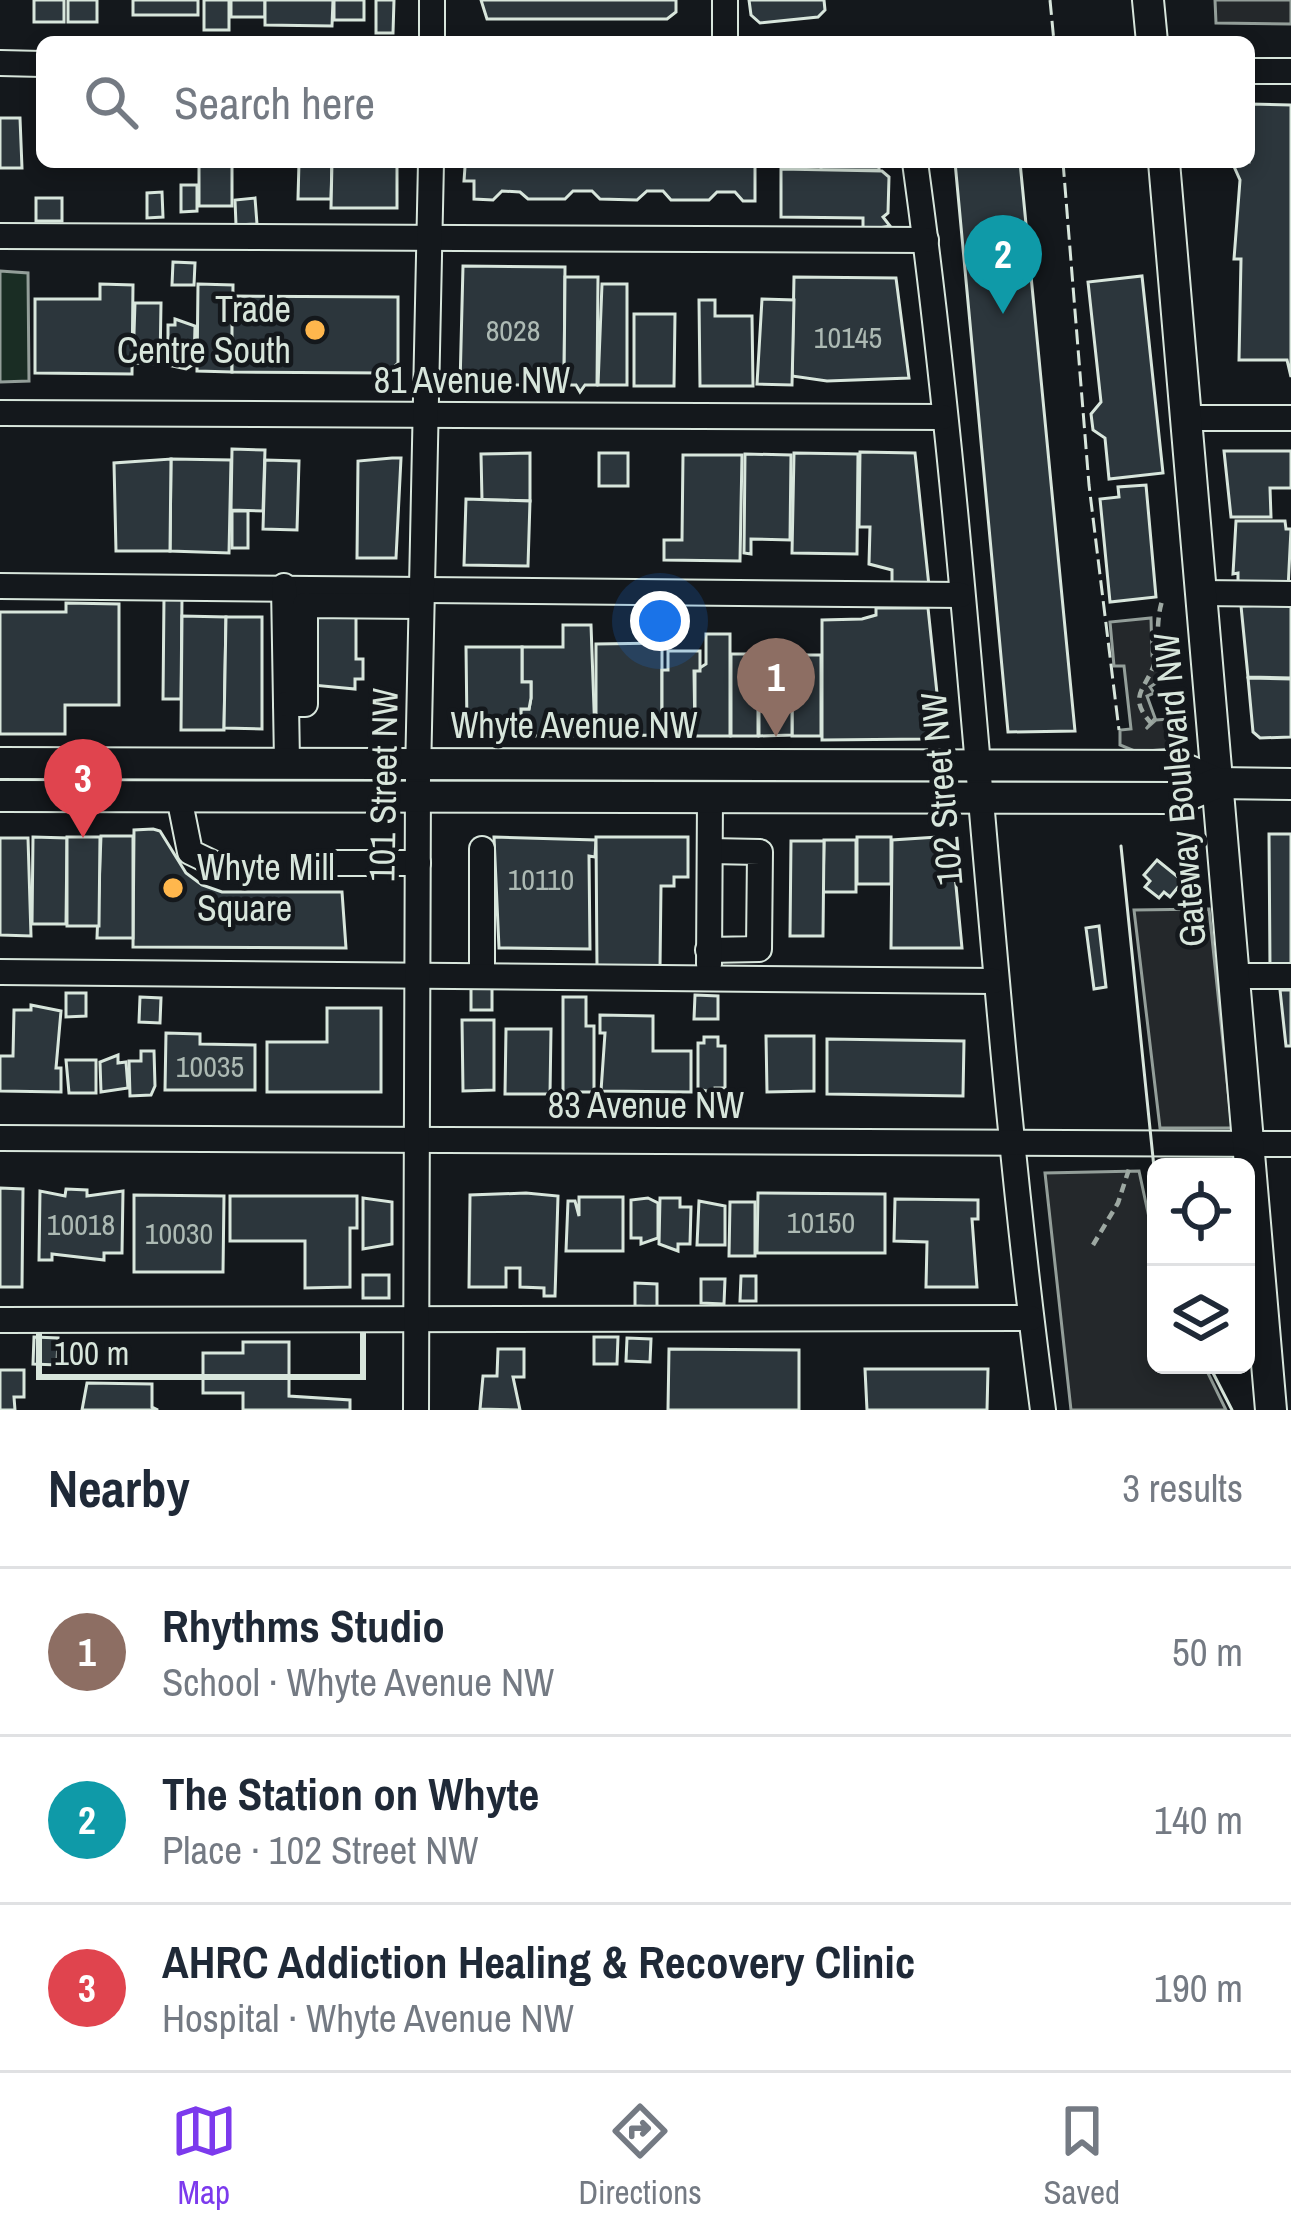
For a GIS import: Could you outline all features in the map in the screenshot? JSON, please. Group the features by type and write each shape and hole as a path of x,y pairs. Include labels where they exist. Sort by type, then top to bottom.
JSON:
{"main road":[{"path":"1148,0 1151,36"},
{"name":"Gateway Boulevard NW","path":"1165,168 1271,1410"},
{"name":"Whyte Avenue NW","path":"0,763 1178,766 1217,783 1291,784"},
{"name":"Whyte Avenue NW","path":"0,796 1181,798 1217,783"}],"street":[{"path":"432,0 432,36"},
{"path":"725,0 725,36"},
{"path":"0,63 36,64"},
{"path":"1255,71 1291,71"},
{"name":"101 Street NW","path":"416,1410 418,797 431,168"},
{"name":"102 Street NW","path":"916,168 944,417 994,981 1043,1410"},
{"path":"0,236 926,240"},
{"name":"81 Avenue NW","path":"0,413 944,417"},
{"path":"1187,418 1291,418"},
{"path":"0,586 284,586 421,596 961,595"},
{"path":"284,586 286,762"},
{"path":"1200,593 1291,594"},
{"path":"286,704 305,704 305,605 421,596"},
{"path":"179,797 190,852 214,864"},
{"path":"709,979 710,799"},
{"path":"482,849 482,975"},
{"path":"708,950 759,949 760,852 710,851"},
{"path":"335,862 418,862"},
{"path":"0,972 994,981"},
{"path":"1235,976 1291,976"},
{"name":"83 Avenue NW","path":"0,1138 1291,1144"},
{"path":"0,1320 1031,1318"}],"path":[{"path":"1152,724 1137,696 1155,661 1154,629 1162,602"},
{"path":"1093,1245 1118,1203 1129,1169"}],"green space":[{"path":"0,271 28,273 29,381 0,382"}],"shaded area":[{"path":"1215,0 1291,0 1291,24 1216,23"},
{"path":"1151,618 1152,656 1170,674 1150,687 1154,693 1147,696 1155,718 1146,729 1156,720 1182,718 1182,726 1169,749 1137,752 1120,745 1120,730 1131,729 1124,666 1114,666 1110,622"},
{"path":"1209,909 1232,1128 1160,1128 1134,910"},
{"path":"1139,1171 1147,1208 1147,1374 1208,1374 1226,1410 1071,1410 1045,1173"}],"building":[{"path":"34,0 64,0 64,22 34,22"},
{"path":"68,0 97,0 97,22 68,22"},
{"path":"133,0 198,0 198,15 133,15"},
{"path":"204,0 229,0 229,30 204,30"},
{"path":"231,0 265,0 265,17 231,17"},
{"path":"265,0 333,0 332,26 265,25"},
{"path":"334,0 364,0 364,20 334,20"},
{"path":"376,0 394,0 393,33 376,33"},
{"path":"481,0 676,0 676,12 667,19 487,19"},
{"path":"749,0 824,0 825,10 818,17 760,23 751,15"},
{"path":"1255,104 1291,105 1291,377 1287,360 1239,360 1241,259 1234,259 1240,180 1235,168 1255,168"},
{"path":"0,118 20,118 22,168 0,168"},
{"path":"199,168 232,168 232,206 199,206"},
{"path":"299,168 332,168 331,199 298,199"},
{"path":"332,168 397,168 397,208 331,208"},
{"path":"465,168 755,168 755,201 743,201 735,192 717,192 709,200 671,200 663,191 647,191 637,200 600,199 592,191 573,191 565,199 528,199 520,192 502,191 493,200 474,199 474,181 464,181"},
{"path":"821,168 879,168 879,170"},
{"path":"956,168 1021,168 1075,731 1008,732"},
{"path":"781,169 882,171 889,177 888,213 883,217 890,226 863,231 863,218 781,217"},
{"path":"181,185 197,185 197,211 181,212"},
{"path":"162,192 163,217 147,218 147,193"},
{"path":"36,198 62,198 62,221 36,221"},
{"path":"255,198 257,224 236,225 235,200"},
{"path":"173,262 195,263 194,285 172,285"},
{"path":"463,266 565,267 564,385 460,385"},
{"path":"1142,276 1163,473 1109,479 1105,438 1093,430 1091,414 1101,402 1088,282"},
{"path":"565,277 598,277 597,385 585,385 580,392 576,385 564,385"},
{"path":"794,277 896,278 909,378 827,381 792,376"},
{"path":"100,284 133,285 132,374 35,373 35,299 100,299"},
{"path":"198,284 233,285 232,372 197,371"},
{"path":"602,284 627,284 627,385 598,385"},
{"name":"Trade Centre South","path":"232,296 398,297 398,363 387,373 232,372"},
{"path":"762,299 794,300 792,385 757,384"},
{"path":"699,300 715,300 715,316 752,316 753,386 700,386"},
{"path":"135,303 161,303 160,364 133,363"},
{"path":"634,314 675,314 674,386 634,386"},
{"path":"175,319 195,326 194,364 186,369 168,365 168,325 175,325"},
{"path":"232,449 265,450 263,511 231,510"},
{"path":"1224,451 1291,451 1291,488 1270,488 1271,517 1231,517"},
{"path":"860,452 915,453 929,586 892,585 892,570 869,564 870,527 859,527"},
{"path":"530,453 530,501 482,500 481,454"},
{"path":"599,453 628,453 628,486 599,486"},
{"path":"794,453 858,454 857,554 792,553"},
{"path":"745,454 791,455 790,540 751,539 751,554 744,553"},
{"path":"683,455 742,455 740,561 664,560 664,540 682,540"},
{"path":"401,458 396,558 357,558 358,461"},
{"path":"171,459 231,460 229,553 170,551"},
{"path":"171,459 170,551 116,551 114,463"},
{"path":"265,460 299,461 297,530 263,529"},
{"path":"1146,485 1156,597 1110,602 1100,499 1119,497 1118,487"},
{"path":"466,499 530,501 528,566 464,565"},
{"path":"232,511 248,511 248,548 232,548"},
{"path":"1236,521 1285,521 1286,529 1291,529 1288,589 1238,590 1238,573 1233,574"},
{"path":"164,597 182,597 181,699 163,699"},
{"path":"66,603 119,604 119,705 65,705 65,734 0,734 0,612 66,612"},
{"path":"1291,604 1291,678 1248,677 1241,606"},
{"path":"876,608 928,608 941,731 928,739 822,740 822,620 862,619 876,615"},
{"path":"312,615 356,615 356,659 363,659 363,679 355,679 355,689 312,685"},
{"path":"182,616 226,617 224,730 181,730"},
{"path":"226,617 262,617 262,729 224,728"},
{"path":"563,625 591,625 595,736 518,736 521,709 529,709 531,698 531,682 522,682 522,647 563,647"},
{"path":"706,634 730,634 730,736 695,736 695,671 706,664"},
{"path":"662,643 662,735 596,736 596,644"},
{"path":"466,647 522,647 522,682 531,682 531,698 529,709 521,709 521,727 467,727"},
{"path":"668,651 700,651 700,671 694,671 695,735 662,735 662,670 668,670"},
{"path":"731,654 758,654 758,736 731,736"},
{"path":"792,655 821,655 821,736 792,736"},
{"path":"759,656 792,656 792,735 759,736"},
{"path":"1248,678 1291,679 1291,737 1260,738 1253,732"},
{"name":"Whyte Mill Square","path":"134,830 160,831 186,873 222,892 342,892 346,948 133,947"},
{"path":"1269,834 1291,834 1291,968 1270,968"},
{"path":"101,836 133,836 133,938 97,938"},
{"path":"33,837 67,838 66,924 32,924"},
{"path":"67,837 100,837 99,926 67,926"},
{"path":"494,837 596,840 595,857 589,856 590,949 499,948"},
{"path":"596,837 688,837 688,877 674,877 674,886 661,886 660,968 597,967"},
{"path":"857,837 891,837 891,884 857,884"},
{"path":"938,837 952,844 962,948 891,948 892,840"},
{"path":"0,838 28,838 31,936 0,935"},
{"path":"824,840 856,840 856,892 823,892"},
{"path":"791,841 824,841 823,936 790,936"},
{"path":"1157,860 1183,881 1170,897 1164,892 1159,898 1145,887 1150,881 1144,875"},
{"path":"1099,926 1106,987 1094,989 1086,928"},
{"path":"471,988 492,988 492,1010 471,1010"},
{"path":"1280,990 1291,990 1291,1046 1286,1046"},
{"path":"66,993 86,993 86,1016 66,1017"},
{"path":"695,995 718,996 718,1019 694,1019"},
{"path":"140,997 161,998 160,1023 139,1022"},
{"path":"563,997 586,997 586,1026 594,1026 594,1092 563,1092"},
{"path":"31,1005 61,1011 56,1068 61,1068 61,1092 0,1091 0,1056 13,1056 14,1010 31,1010"},
{"path":"327,1008 381,1008 381,1092 267,1092 267,1042 327,1042"},
{"path":"600,1015 653,1016 653,1051 691,1051 691,1092 601,1091 605,1033 600,1033"},
{"path":"462,1020 494,1020 494,1090 463,1091"},
{"path":"506,1029 551,1029 550,1094 505,1094"},
{"path":"166,1033 200,1034 200,1044 255,1045 255,1090 165,1090"},
{"path":"766,1036 814,1036 814,1091 767,1092"},
{"path":"704,1037 718,1037 718,1046 725,1046 725,1088 715,1088 715,1093 698,1089 698,1043 704,1043"},
{"path":"827,1039 964,1041 963,1096 827,1094"},
{"path":"141,1051 154,1051 155,1086 151,1095 130,1096 129,1061 141,1061"},
{"path":"118,1055 118,1063 126,1062 128,1088 101,1092 100,1062"},
{"path":"66,1060 96,1060 96,1093 69,1093"},
{"path":"0,1188 23,1189 22,1287 0,1287"},
{"path":"66,1189 87,1190 87,1196 123,1191 122,1253 104,1253 104,1260 52,1254 52,1260 39,1260 40,1191 65,1196"},
{"path":"758,1193 885,1194 885,1253 757,1253"},
{"path":"134,1195 224,1196 223,1272 134,1272"},
{"path":"470,1195 558,1196 555,1296 544,1296 544,1288 520,1287 520,1268 506,1268 506,1287 469,1287"},
{"path":"230,1196 357,1196 357,1228 350,1228 350,1287 305,1288 305,1241 230,1241"},
{"path":"579,1197 623,1197 623,1251 566,1251 568,1201 575,1201 579,1216"},
{"path":"363,1198 392,1202 392,1244 363,1249"},
{"path":"648,1198 658,1203 658,1238 641,1244 641,1238 631,1238 631,1200"},
{"path":"660,1198 680,1198 680,1207 691,1207 690,1244 678,1244 678,1251 659,1244"},
{"path":"895,1199 978,1200 978,1219 972,1219 977,1287 926,1287 927,1242 894,1241"},
{"path":"699,1201 725,1206 725,1245 697,1245"},
{"path":"730,1202 755,1202 755,1256 729,1256"},
{"path":"363,1275 389,1275 389,1298 363,1298"},
{"path":"741,1276 756,1276 756,1301 740,1301"},
{"path":"701,1279 725,1279 724,1304 701,1303"},
{"path":"635,1283 657,1284 657,1307 635,1306"},
{"path":"34,1337 58,1338 57,1365 33,1364"},
{"path":"594,1337 618,1337 617,1364 594,1364"},
{"path":"627,1338 651,1339 650,1362 626,1361"},
{"path":"243,1342 289,1342 289,1396 350,1400 350,1410 243,1410 243,1393 203,1393 203,1353 243,1353"},
{"path":"498,1349 524,1349 524,1377 513,1377 520,1410 480,1409 483,1376 497,1376"},
{"path":"669,1349 799,1350 799,1410 668,1410"},
{"path":"865,1369 988,1369 987,1410 867,1410"},
{"path":"0,1370 24,1370 24,1397 14,1397 15,1410 0,1410"},
{"path":"87,1383 152,1384 152,1407 158,1410 82,1410"}],"tram line":[{"path":"1121,846 1153,1158"},
{"path":"1214,1374 1232,1410"}],"fence":[{"path":"1050,0 1053,36"},
{"path":"1063,168 1089,485 1119,730"}],"place":[{"name":"The Station on Whyte","path":"1003,314"},
{"name":"Trade Centre South","path":"315,330"},
{"name":"Rhythms Studio","path":"776,737"},
{"name":"AHRC Addiction Healing & Recovery Clinic","path":"83,838"},
{"name":"Whyte Mill Square","path":"173,888"}]}
